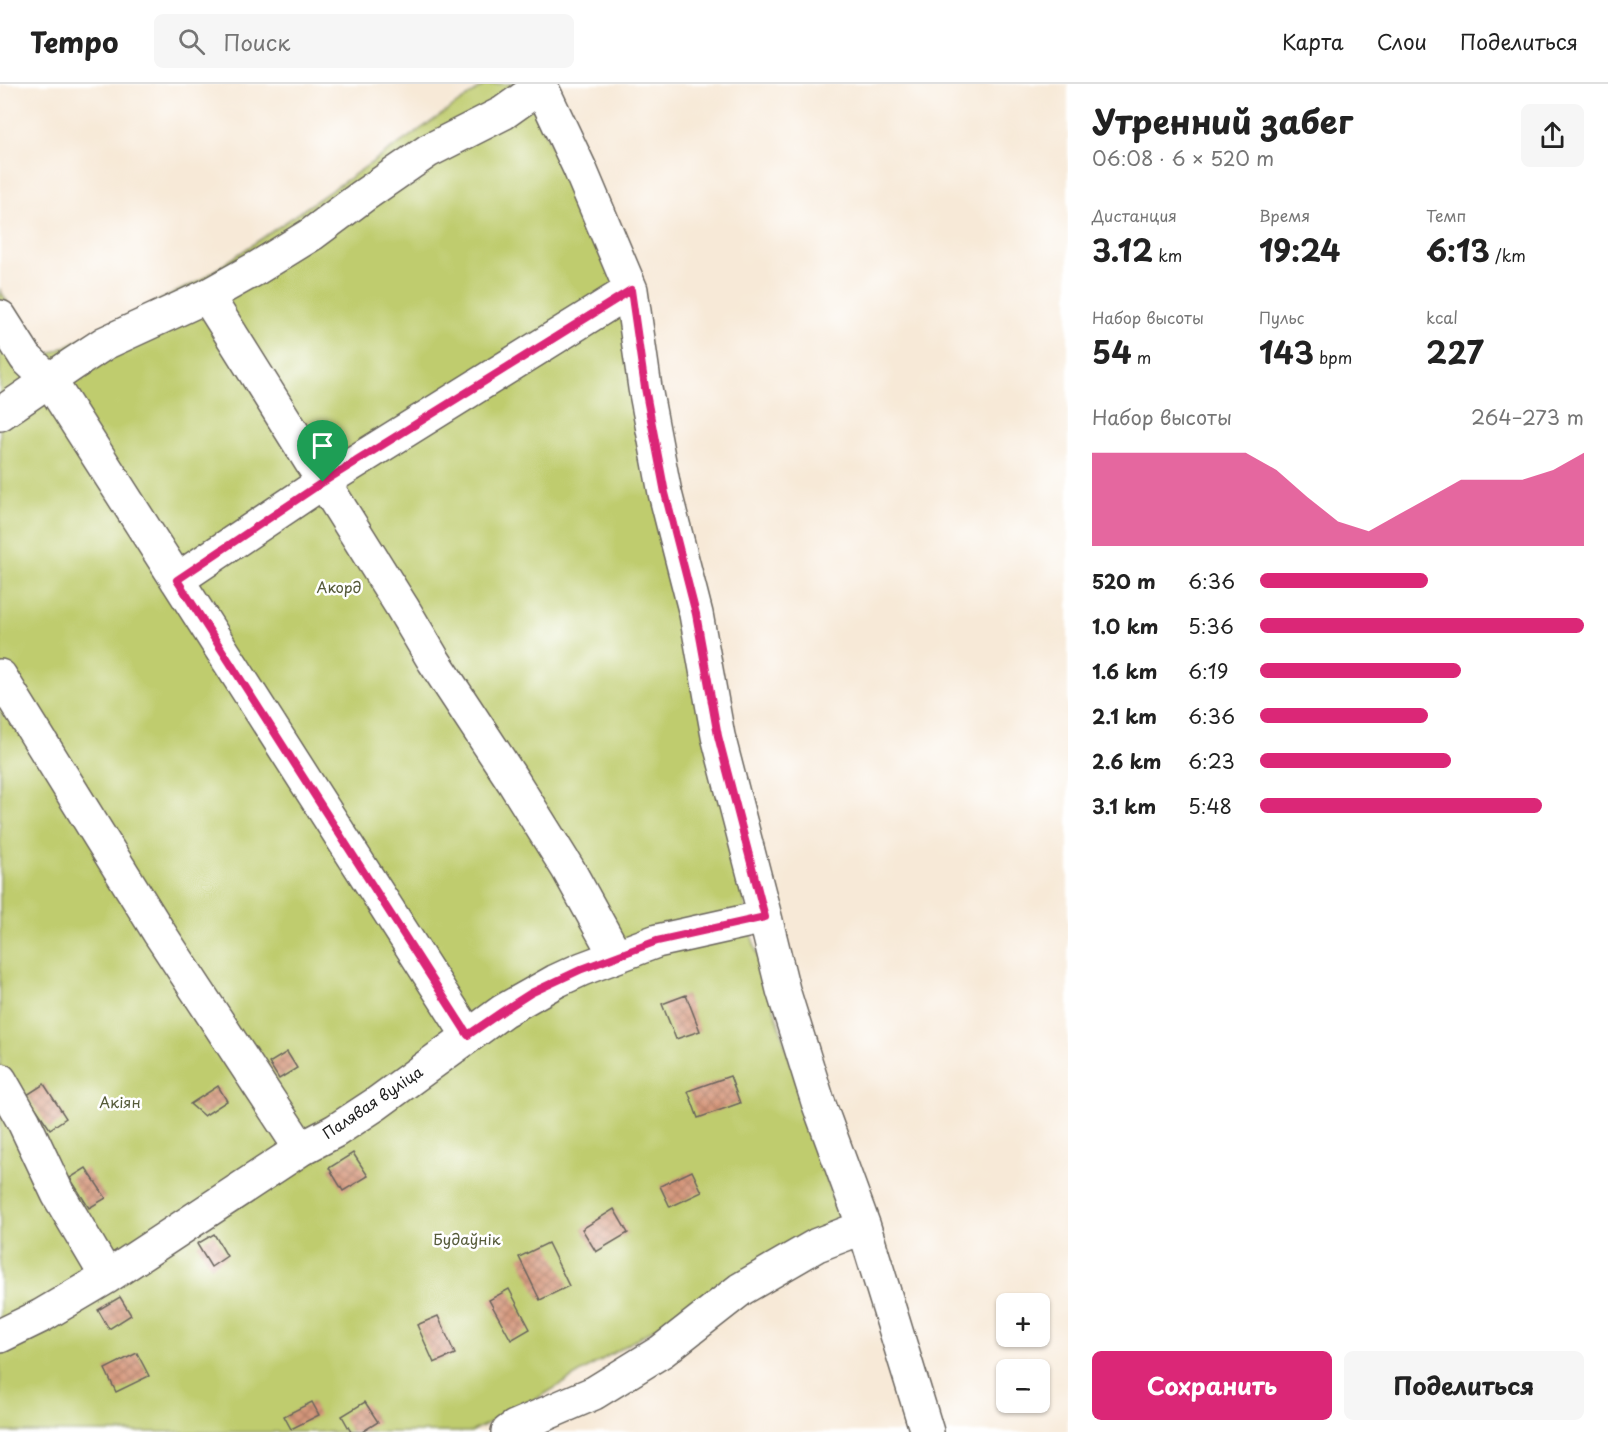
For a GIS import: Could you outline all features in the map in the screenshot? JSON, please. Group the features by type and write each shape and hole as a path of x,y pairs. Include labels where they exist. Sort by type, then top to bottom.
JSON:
{"street":[{"path":"0,414 105,343 207,296 312,234 428,151 503,112 540,85 580,169 631,290 645,388 665,493 696,614 718,736 783,990 818,1102 864,1227 927,1432"},
{"path":"177,580 323,482 631,290"},
{"path":"207,296 434,661 568,869 616,956"},
{"path":"0,317 26,358 50,381 468,1035"},
{"path":"0,676 160,934 302,1149"},
{"name":"Палявая вуліца","path":"0,1336 41,1316 107,1277 302,1149 335,1131 376,1104 468,1035 531,993 582,969 657,941 765,917"},
{"path":"0,1080 24,1122 58,1194 107,1277"},
{"path":"508,1432 594,1393 662,1351 741,1289 817,1245 864,1227"}],"green space":[{"name":"Акорд","path":"486,84 522,84 626,303 751,934 839,1218 538,1398 471,1432 0,1432 0,290 42,358 201,280"}],"building":[{"path":"686,995 700,1031 676,1039 662,1004"},
{"path":"287,1052 297,1068 279,1079 269,1063"},
{"path":"730,1076 740,1103 698,1118 688,1091"},
{"path":"44,1084 66,1118 50,1129 27,1095"},
{"path":"218,1086 227,1101 204,1116 190,1104"},
{"path":"353,1153 368,1176 343,1191 329,1168"},
{"path":"86,1168 106,1198 89,1208 70,1178"},
{"path":"692,1171 702,1192 670,1207 660,1186"},
{"path":"614,1209 628,1233 596,1252 582,1229"},
{"path":"214,1234 227,1256 211,1267 197,1244"},
{"path":"548,1243 569,1286 540,1300 519,1257"},
{"path":"509,1289 530,1329 511,1340 489,1300"},
{"path":"120,1297 131,1315 109,1329 98,1310"},
{"path":"438,1316 455,1354 434,1363 417,1325"},
{"path":"137,1353 149,1376 116,1392 105,1369"},
{"path":"312,1402 319,1415 291,1429 284,1416"},
{"path":"365,1402 378,1422 362,1432 351,1432 342,1416"}],"route":[{"path":"631,290 645,388 665,493 696,614 718,736 765,917 657,941 582,969 531,993 468,1035 177,580 323,482 631,290"}],"park label":[{"name":"Акіян","path":"120,1103"},
{"name":"Будаўнік","path":"467,1240"}]}
